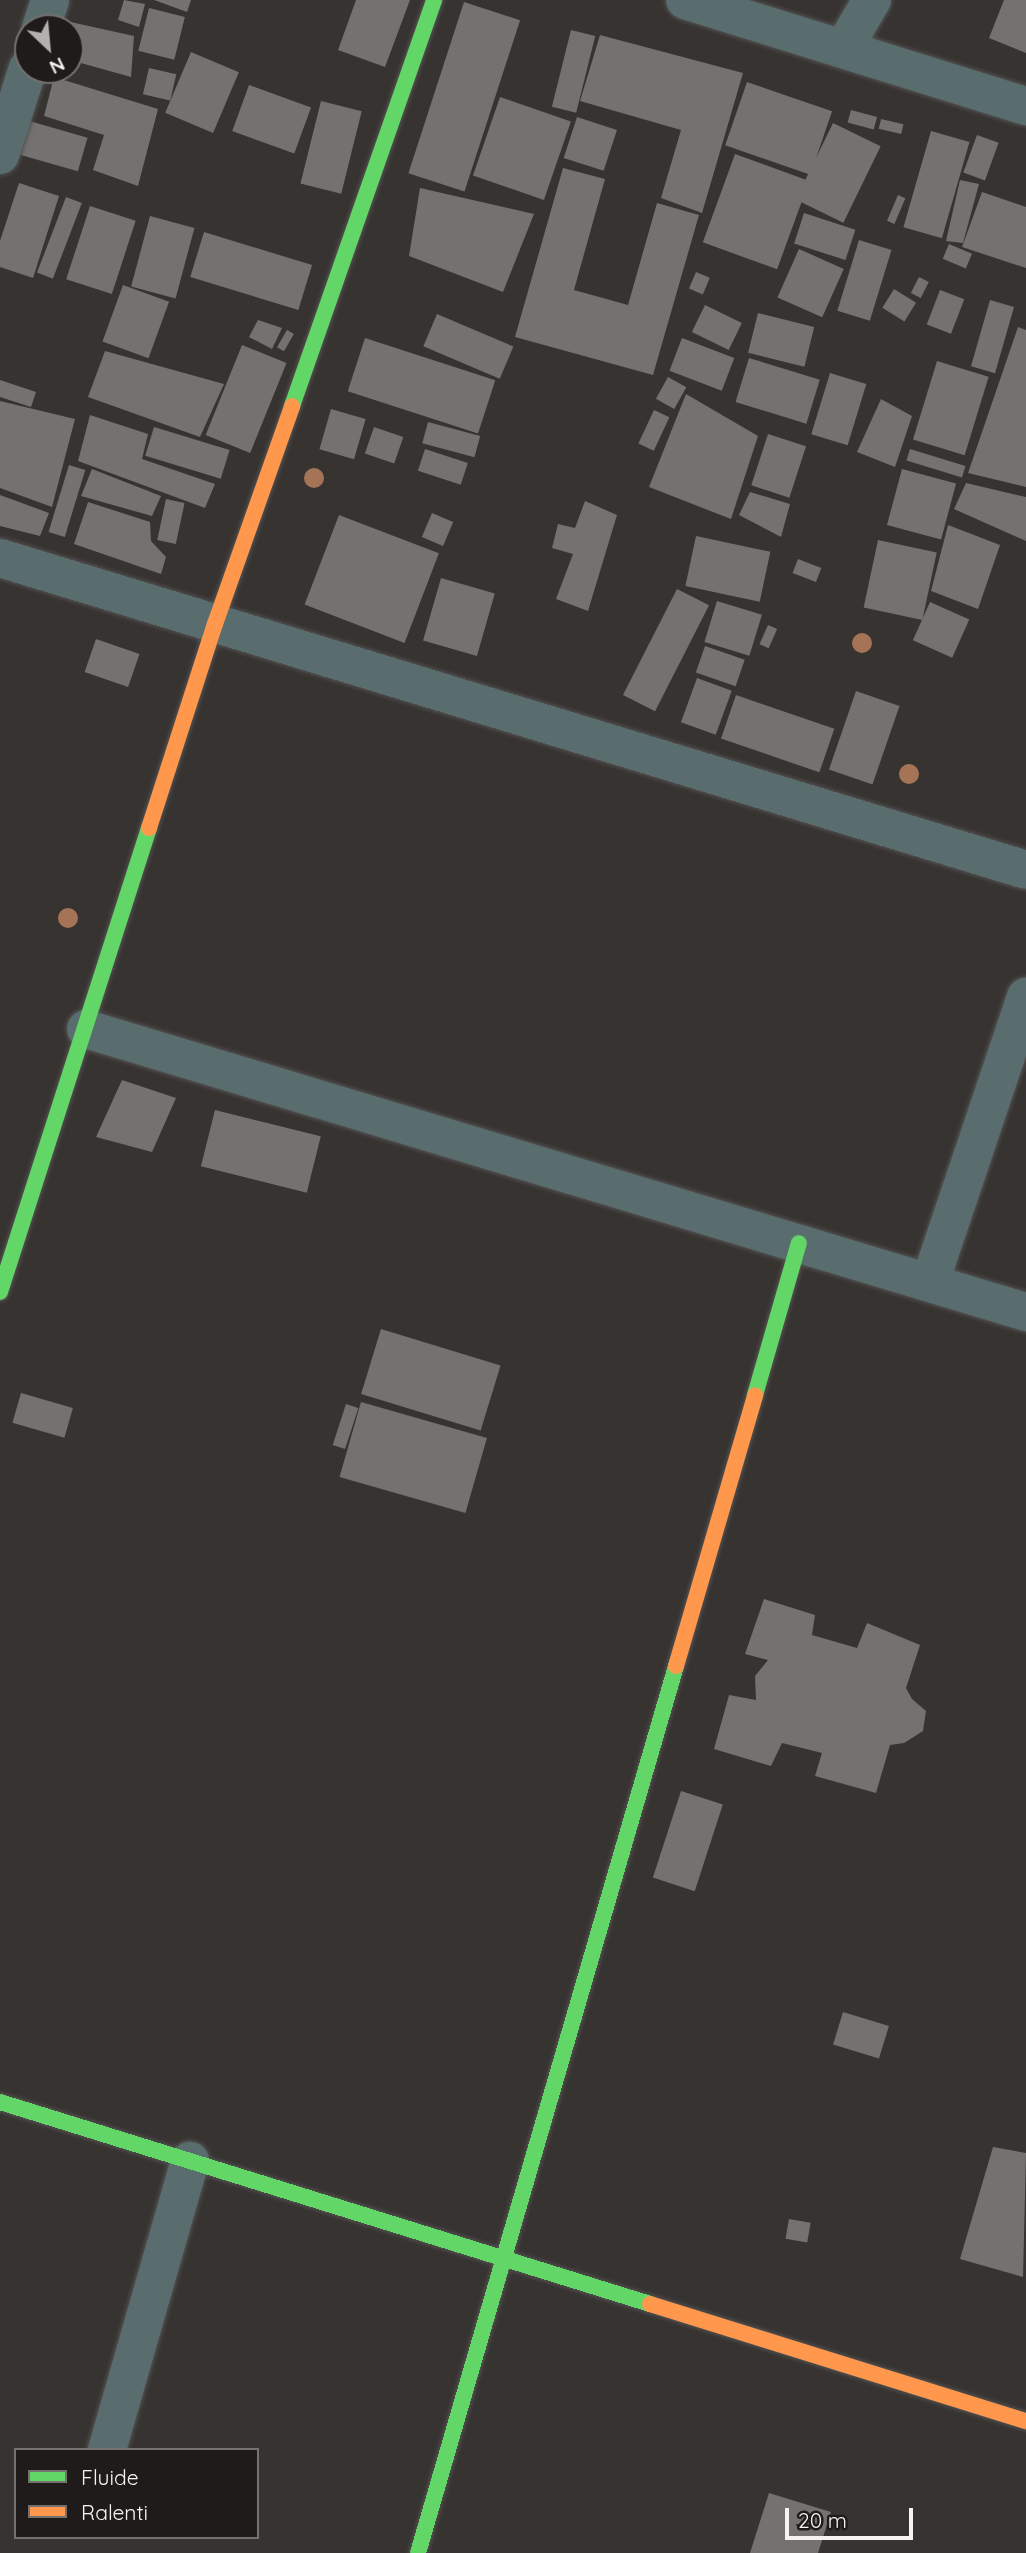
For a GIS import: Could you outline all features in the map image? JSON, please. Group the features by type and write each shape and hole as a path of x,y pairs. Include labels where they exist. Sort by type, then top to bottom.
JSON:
{"street":[{"path":"0,1292 215,624 434,0"},
{"path":"685,0 1026,106"},
{"path":"842,49 872,0"},
{"path":"0,155 23,84"},
{"path":"0,558 1026,870"},
{"path":"930,1282 1026,998"},
{"path":"86,1030 1026,1312"},
{"path":"418,2553 799,1243"},
{"path":"0,2102 1026,2421"},
{"path":"108,2448 190,2161"}],"building":[{"path":"124,0 145,4 139,27 118,20"},
{"path":"154,0 191,0 187,12"},
{"path":"356,0 410,0 385,67 338,50"},
{"path":"1004,0 1026,0 1026,53 989,38"},
{"path":"464,2 520,20 464,191 408,173"},
{"path":"149,8 185,17 174,60 138,51"},
{"path":"84,25 134,36 131,77 84,64"},
{"path":"571,30 595,36 576,113 552,107"},
{"path":"600,35 743,73 702,213 661,198 681,130 580,101"},
{"path":"191,52 239,72 213,133 165,113"},
{"path":"149,68 176,74 170,101 143,94"},
{"path":"747,82 832,111 810,175 725,145"},
{"path":"52,84 77,84 158,109 138,186 93,170 104,135 44,116"},
{"path":"249,85 311,108 294,154 232,131"},
{"path":"500,97 571,121 544,200 473,175"},
{"path":"321,101 362,111 341,194 300,183"},
{"path":"851,110 877,117 874,130 848,123"},
{"path":"577,117 617,130 604,171 564,158"},
{"path":"881,119 903,124 901,134 879,129"},
{"path":"26,120 88,138 78,171 16,154"},
{"path":"833,123 881,146 843,223 796,199"},
{"path":"931,131 969,142 942,238 903,227"},
{"path":"977,135 999,143 985,180 963,173"},
{"path":"735,154 809,181 777,269 703,242"},
{"path":"563,168 605,179 574,290 628,305 657,203 699,215 653,375 515,337"},
{"path":"960,180 979,184 963,243 946,241"},
{"path":"19,183 59,196 33,278 0,267 0,241"},
{"path":"420,188 534,214 503,292 409,256"},
{"path":"982,192 1026,207 1026,268 962,247"},
{"path":"898,195 905,198 894,224 887,221"},
{"path":"66,197 82,203 53,279 37,273"},
{"path":"90,206 136,221 112,294 66,279"},
{"path":"804,213 855,230 845,260 794,243"},
{"path":"150,216 194,228 176,298 131,287"},
{"path":"204,232 312,265 298,310 190,277"},
{"path":"859,240 892,250 870,321 837,311"},
{"path":"949,244 972,254 966,268 943,259"},
{"path":"799,249 844,269 822,317 777,297"},
{"path":"696,272 710,278 703,294 689,289"},
{"path":"919,277 929,282 921,298 911,293"},
{"path":"123,285 169,302 149,358 102,341"},
{"path":"894,289 916,303 904,321 882,308"},
{"path":"940,290 964,299 951,334 927,325"},
{"path":"990,300 1014,307 995,373 971,366"},
{"path":"705,305 742,323 729,350 692,332"},
{"path":"758,313 814,327 804,367 748,353"},
{"path":"437,314 513,346 500,379 423,346"},
{"path":"258,320 282,328 272,349 249,337"},
{"path":"1018,327 1026,330 1026,487 968,473"},
{"path":"287,330 294,334 284,351 277,347"},
{"path":"365,338 495,380 478,434 348,391"},
{"path":"682,338 734,358 722,391 669,371"},
{"path":"242,345 287,363 250,453 206,435"},
{"path":"105,351 224,384 200,437 88,397"},
{"path":"749,358 820,380 806,424 736,402"},
{"path":"937,361 989,377 965,455 913,439"},
{"path":"830,373 866,384 848,445 811,434"},
{"path":"668,377 686,387 674,409 656,399"},
{"path":"0,380 36,392 31,407 0,397"},
{"path":"686,394 758,436 731,519 649,487"},
{"path":"881,399 912,416 895,467 857,452"},
{"path":"0,401 75,419 52,507 0,488"},
{"path":"331,409 366,419 354,459 319,449"},
{"path":"654,410 669,417 654,451 638,444"},
{"path":"90,415 148,434 142,459 215,484 205,508 78,461"},
{"path":"428,422 480,436 474,457 422,443"},
{"path":"154,427 230,450 221,479 145,456"},
{"path":"374,427 403,437 394,464 365,453"},
{"path":"768,434 806,446 789,498 751,485"},
{"path":"425,449 468,463 461,485 418,471"},
{"path":"910,449 965,466 962,477 906,460"},
{"path":"69,465 85,470 65,537 49,532"},
{"path":"92,469 161,496 152,516 81,496"},
{"path":"902,469 956,483 941,540 887,525"},
{"path":"966,483 1026,497 1026,541 954,509"},
{"path":"750,492 790,504 781,537 739,515"},
{"path":"0,495 49,513 40,536 0,526"},
{"path":"166,499 185,503 176,544 157,540"},
{"path":"585,501 617,515 588,611 556,599 573,554 552,548 558,524 575,528"},
{"path":"88,502 150,522 151,541 166,557 161,574 74,544"},
{"path":"432,513 453,522 443,546 422,537"},
{"path":"339,515 439,553 404,643 305,605"},
{"path":"948,525 1000,545 978,609 931,591"},
{"path":"696,536 770,552 760,602 685,586"},
{"path":"878,540 937,552 922,620 864,607"},
{"path":"798,559 821,568 816,582 793,573"},
{"path":"441,578 495,593 477,656 423,640"},
{"path":"677,589 709,605 655,711 623,695"},
{"path":"717,601 762,615 749,656 704,642"},
{"path":"930,602 969,619 952,658 913,640"},
{"path":"768,625 777,629 769,648 759,644"},
{"path":"96,639 139,654 128,687 85,672"},
{"path":"705,646 745,660 736,686 696,672"},
{"path":"697,678 732,691 716,735 681,722"},
{"path":"856,691 899,706 872,784 829,769"},
{"path":"736,695 834,729 819,772 721,738"},
{"path":"122,1080 176,1098 152,1152 96,1137"},
{"path":"215,1110 321,1136 307,1193 201,1166"},
{"path":"381,1329 501,1366 481,1431 361,1394"},
{"path":"21,1393 73,1408 64,1438 12,1423"},
{"path":"361,1402 487,1438 465,1513 340,1477"},
{"path":"346,1404 358,1408 345,1449 333,1445"},
{"path":"764,1599 815,1615 812,1635 857,1648 867,1623 920,1645 906,1688 912,1699 926,1711 923,1731 904,1743 890,1745 876,1793 815,1776 822,1753 782,1743 771,1766 714,1749 729,1695 756,1700 755,1676 768,1660 745,1654"},
{"path":"681,1791 723,1805 695,1891 653,1878"},
{"path":"843,2012 889,2026 879,2059 833,2045"},
{"path":"993,2147 1026,2153 1023,2277 960,2259"},
{"path":"789,2219 811,2223 807,2243 786,2239"},
{"path":"769,2493 831,2512 818,2553 750,2553"}],"traffic: fast":[{"path":"292,406 434,0"},
{"path":"0,1292 149,828"},
{"path":"755,1395 799,1243"},
{"path":"418,2553 676,1666"},
{"path":"0,2102 650,2304"}],"traffic: slow":[{"path":"149,828 215,624 292,406"},
{"path":"676,1666 755,1395"},
{"path":"650,2304 1026,2421"}]}
